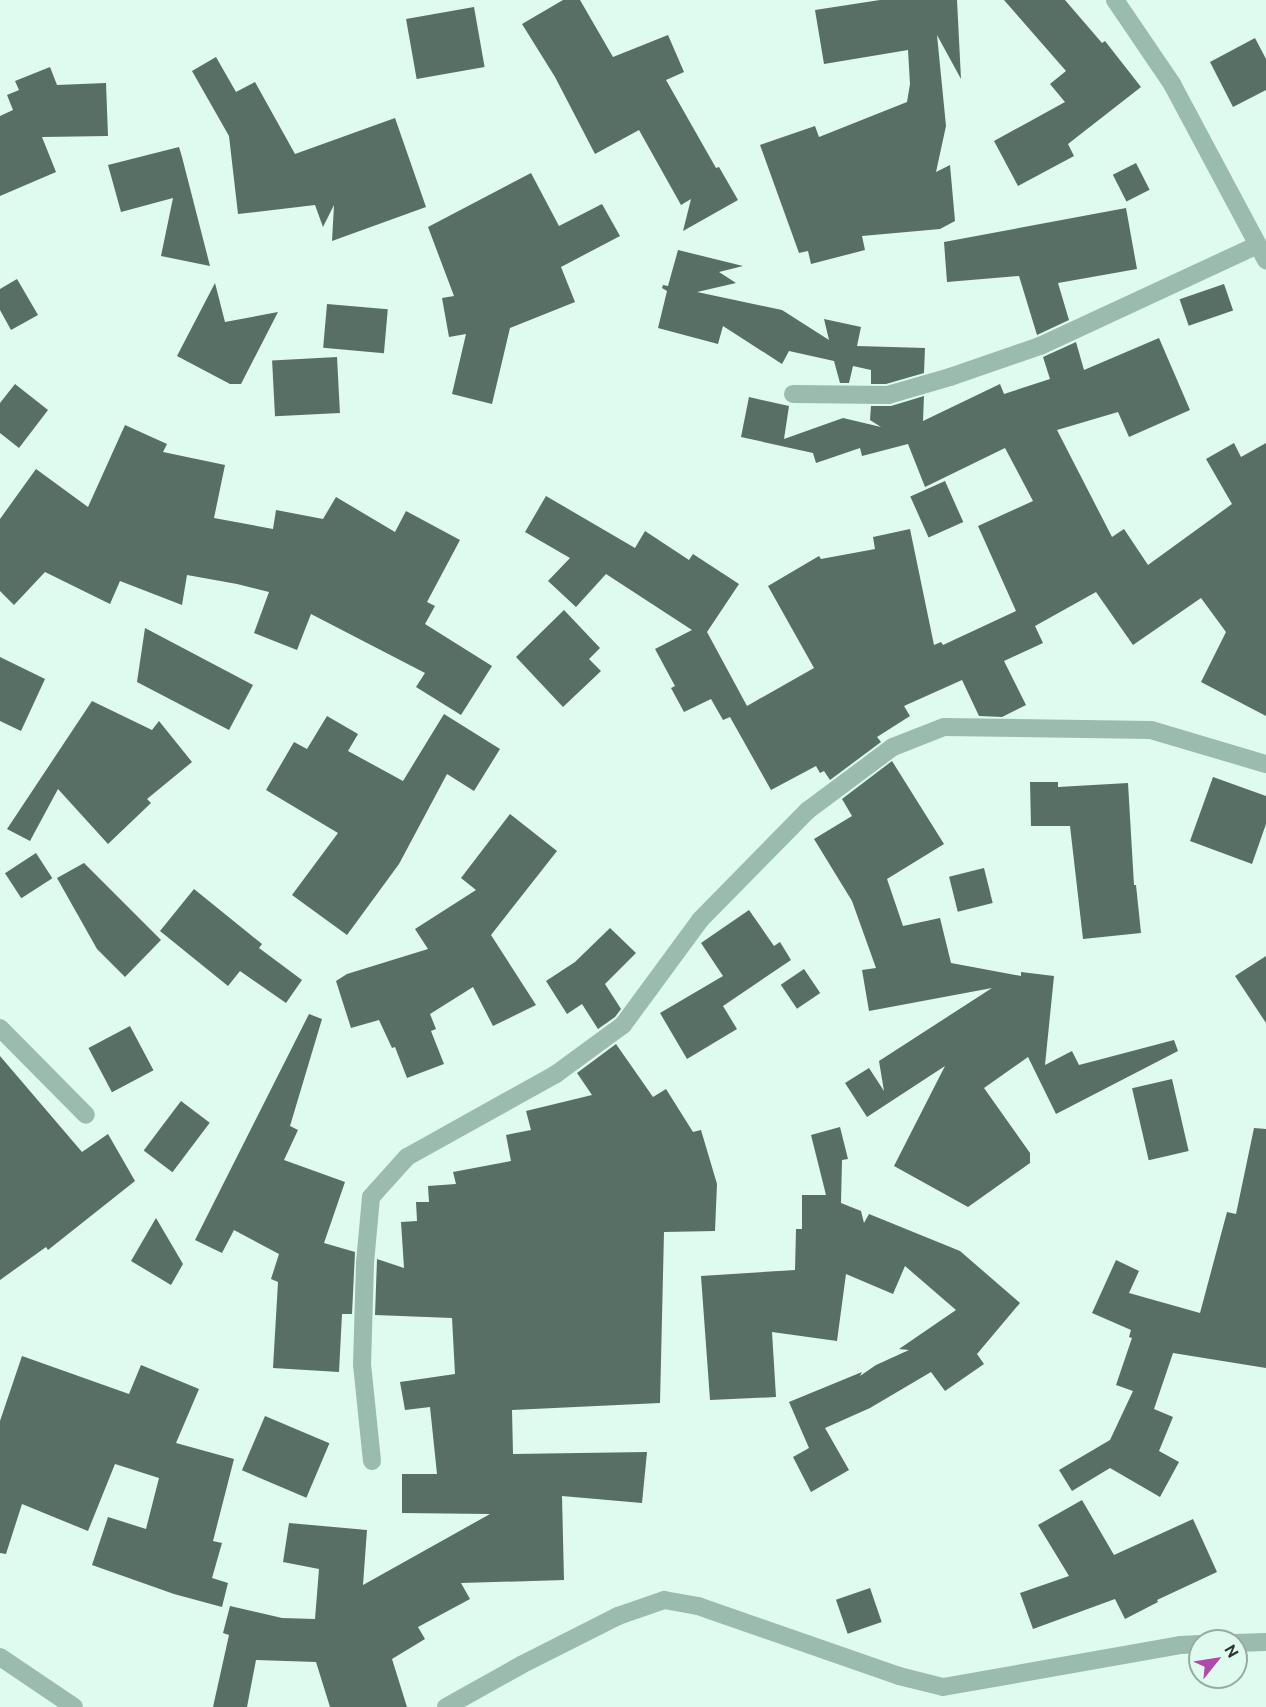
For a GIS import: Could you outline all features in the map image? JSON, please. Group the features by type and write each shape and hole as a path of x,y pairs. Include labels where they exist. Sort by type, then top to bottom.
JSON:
{"street":[{"path":"793,394 888,394 950,377 1040,346 1262,253 1172,84 1115,0"},
{"path":"372,1461 362,1365 365,1263 371,1197 407,1157 556,1074 622,1025 700,920 807,810 893,747 944,727 1151,730 1266,764"},
{"path":"0,1028 86,1115"},
{"path":"446,1707 521,1665 618,1617 664,1600 698,1606 899,1676 943,1687 1188,1645"},
{"path":"1248,1643 1266,1642"},
{"path":"0,1657 74,1707"}],"building":[{"path":"563,0 580,0 613,57 668,35 684,72 666,80 716,168 719,167 738,200 683,231 691,199 681,205 639,130 595,154 555,77 522,24"},
{"path":"880,0 957,0 961,79 937,35 946,126 936,172 950,165 955,221 940,229 862,236 865,250 811,264 808,251 799,253 760,145 815,126 819,137 907,102 910,84 908,50 824,64 815,10"},
{"path":"1004,0 1065,0 1102,43 1105,41 1141,87 1068,144 1074,156 1018,186 994,141 1065,102 1050,84 1066,71"},
{"path":"474,7 485,67 417,79 406,19"},
{"path":"1255,38 1266,59 1266,90 1233,107 1210,62"},
{"path":"216,57 236,92 255,82 295,154 395,118 426,207 332,241 334,205 323,227 315,205 238,214 229,136 192,71"},
{"path":"50,67 57,85 106,83 108,136 42,137 56,172 0,196 0,116 13,110 7,95 19,90 15,81"},
{"path":"179,147 210,266 161,256 173,198 121,212 108,165"},
{"path":"1136,163 1150,190 1126,202 1113,175"},
{"path":"531,173 559,226 602,204 620,236 561,267 575,302 510,328 492,404 452,394 466,334 449,337 442,298 454,296 428,227"},
{"path":"1126,208 1137,269 1058,283 1069,320 1037,335 1019,276 947,282 944,242"},
{"path":"678,250 743,266 719,272 736,283 697,292 782,310 829,340 824,319 861,327 857,346 925,348 924,373 886,384 871,384 871,370 853,366 849,383 840,383 834,361 789,351 782,364 723,326 718,344 658,328 667,291 662,288 663,285 668,286"},
{"path":"17,279 38,315 11,330 0,310 0,289"},
{"path":"215,283 225,322 278,312 241,384 230,384 177,356"},
{"path":"1224,284 1233,310 1189,326 1180,299"},
{"path":"327,304 388,309 384,353 323,348"},
{"path":"1159,338 1190,410 1129,437 1118,412 1057,430 1112,537 1124,529 1148,565 1232,504 1206,459 1234,443 1241,457 1266,443 1266,716 1201,682 1226,632 1201,598 1133,645 1096,592 1035,626 1043,643 1004,661 1026,705 1002,717 979,716 962,680 904,706 910,716 877,737 881,742 830,780 824,771 820,773 816,766 771,790 730,717 723,720 711,699 684,712 671,688 675,686 655,649 692,630 606,574 576,607 548,581 570,558 525,532 546,496 635,548 645,531 689,560 693,554 739,584 707,632 747,706 814,668 768,586 819,556 821,559 875,549 873,537 910,529 934,645 941,642 943,645 1016,611 978,526 1033,501 1005,448 925,487 908,444 862,456 860,448 816,463 813,453 741,437 749,397 789,406 784,439 843,418 881,427 870,420 871,406 891,406 924,396 923,421 1000,384 1004,394 1050,379 1043,357 1076,342 1084,370"},
{"path":"337,357 340,413 275,416 272,360"},
{"path":"15,384 48,410 19,448 0,433 0,403"},
{"path":"125,425 167,444 163,452 225,465 214,518 273,529 276,510 323,519 336,497 395,532 406,511 460,540 427,602 435,606 425,624 492,666 461,715 416,687 425,673 311,614 297,650 254,633 269,592 237,584 187,575 182,605 120,581 110,604 45,572 14,605 0,591 0,519 36,469 88,507"},
{"path":"945,481 963,522 929,538 910,496"},
{"path":"564,610 600,648 589,659 601,671 563,707 516,657"},
{"path":"145,628 253,685 229,730 137,682"},
{"path":"0,657 45,679 21,731 0,721"},
{"path":"92,701 152,730 159,721 192,762 147,799 151,803 108,844 58,789 30,841 7,829"},
{"path":"444,714 500,749 474,791 447,774 399,864 347,935 292,895 338,833 266,790 294,742 307,749 327,716 358,734 348,751 403,781"},
{"path":"892,761 944,844 887,879 903,926 940,918 951,963 1021,976 1021,972 1054,976 1045,1065 1072,1051 1079,1065 1174,1040 1178,1051 1056,1114 1028,1057 984,1088 1030,1153 1030,1163 968,1207 894,1166 945,1066 867,1117 845,1083 869,1068 884,1091 879,1061 992,988 869,1011 862,970 876,968 852,901 814,839 852,816 842,799"},
{"path":"1213,777 1266,796 1266,824 1252,864 1190,841"},
{"path":"1030,782 1058,782 1058,787 1128,783 1134,885 1136,885 1141,933 1083,939 1070,826 1031,826"},
{"path":"510,814 557,851 491,935 536,1005 493,1026 473,987 430,1014 436,1029 431,1031 444,1064 407,1078 395,1047 392,1048 379,1020 351,1028 336,981 347,974 428,949 415,929 476,890 461,878"},
{"path":"36,853 52,878 21,898 5,873"},
{"path":"84,863 161,940 125,977 97,949 57,878"},
{"path":"984,868 993,903 958,912 949,877"},
{"path":"194,889 262,944 259,948 302,980 286,1003 240,971 228,986 160,931"},
{"path":"749,910 774,946 780,942 791,960 723,1006 737,1029 687,1059 660,1013 723,976 701,943"},
{"path":"610,928 636,953 605,984 621,1009 615,1017 598,1029 582,1004 567,1014 546,981 575,962"},
{"path":"1266,956 1266,1023 1235,976"},
{"path":"804,969 820,993 797,1009 781,985"},
{"path":"309,1014 322,1019 290,1126 298,1130 284,1160 345,1182 324,1243 355,1252 352,1314 342,1314 339,1372 273,1368 278,1282 271,1279 279,1254 234,1230 222,1253 195,1240"},
{"path":"130,1026 153,1070 112,1092 89,1048"},
{"path":"616,1044 653,1097 666,1089 693,1132 701,1130 717,1184 715,1231 664,1232 660,1403 512,1410 513,1454 647,1452 642,1503 562,1496 564,1580 461,1583 470,1599 418,1627 425,1639 392,1659 407,1707 330,1707 316,1662 256,1660 247,1707 213,1707 229,1635 223,1633 230,1606 282,1618 315,1619 319,1569 283,1562 289,1523 367,1530 363,1585 490,1514 402,1513 402,1474 437,1474 430,1407 405,1410 400,1382 455,1374 452,1318 375,1315 377,1259 404,1268 401,1222 417,1221 416,1202 429,1202 428,1186 456,1184 453,1172 511,1161 506,1135 531,1130 526,1111 592,1095 577,1073"},
{"path":"0,1056 82,1152 108,1134 135,1181 48,1250 46,1247 0,1280"},
{"path":"1172,1079 1189,1151 1149,1160 1132,1088"},
{"path":"181,1101 210,1123 172,1172 144,1151"},
{"path":"840,1127 848,1159 842,1160 841,1203 861,1211 864,1223 869,1214 960,1251 1020,1303 977,1354 984,1364 945,1391 931,1372 870,1408 825,1428 849,1470 811,1492 793,1457 809,1448 789,1402 862,1372 860,1376 876,1365 909,1350 899,1349 956,1310 905,1266 893,1294 846,1274 837,1341 772,1332 776,1397 710,1400 701,1276 795,1270 796,1229 802,1229 802,1195 826,1195 811,1135"},
{"path":"1254,1128 1266,1129 1266,1368 1173,1353 1154,1409 1173,1417 1159,1451 1179,1462 1160,1497 1110,1468 1072,1491 1059,1470 1110,1440 1133,1391 1116,1385 1132,1338 1129,1337 1131,1330 1092,1313 1116,1260 1139,1271 1129,1293 1200,1313 1227,1212 1236,1214"},
{"path":"156,1218 183,1264 171,1285 131,1261"},
{"path":"22,1356 129,1394 141,1365 199,1389 176,1443 234,1459 213,1541 222,1543 212,1578 228,1583 222,1607 174,1594 92,1565 108,1517 146,1529 159,1478 115,1464 88,1531 22,1504 6,1554 0,1553 0,1421"},
{"path":"265,1416 329,1443 306,1498 242,1470"},
{"path":"1082,1500 1114,1555 1193,1519 1217,1572 1157,1600 1158,1602 1125,1619 1115,1599 1033,1629 1020,1593 1069,1576 1038,1525"},
{"path":"870,1588 882,1622 848,1634 836,1600"}]}
